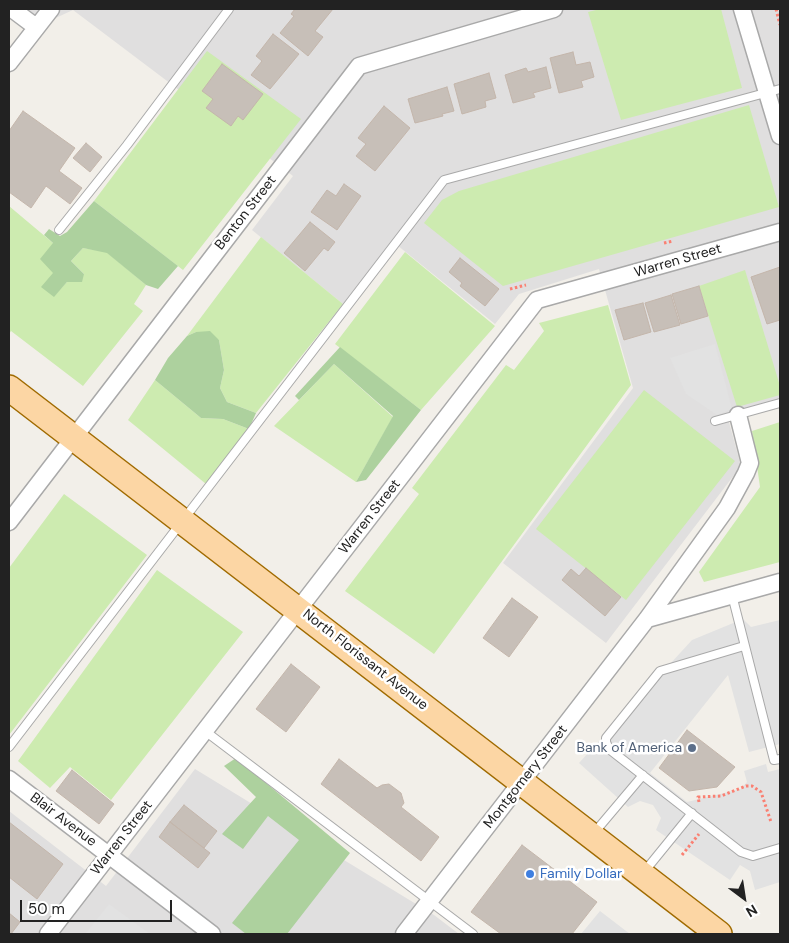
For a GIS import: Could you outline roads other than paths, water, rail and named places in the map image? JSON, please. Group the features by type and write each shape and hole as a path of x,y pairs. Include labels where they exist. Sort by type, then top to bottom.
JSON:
{"main road":[{"name":"North Florissant Avenue","path":"9,388 719,934"}],"street":[{"path":"12,9 36,28"},
{"path":"9,63 51,9"},
{"name":"Benton Street","path":"9,522 359,66 554,9"},
{"path":"742,9 774,91 780,136"},
{"name":"Warren Street","path":"48,934 537,300 780,232"},
{"name":"Montgomery Street","path":"404,934 647,619 727,508 750,463 738,415"},
{"path":"647,619 780,582"},
{"name":"Blair Avenue","path":"9,778 212,934"}],"lane":[{"path":"59,230 127,145 229,9"},
{"path":"9,747 444,180 774,91"},
{"path":"715,421 780,403"},
{"path":"732,595 774,760 780,759"},
{"path":"744,646 660,671 606,738 609,749 741,852 754,856 780,848"},
{"path":"205,730 473,934"},
{"path":"592,836 643,775"},
{"path":"642,874 692,814"}],"place":[{"name":"Bank of America","path":"692,748"},
{"name":"Family Dollar","path":"530,874"}]}
